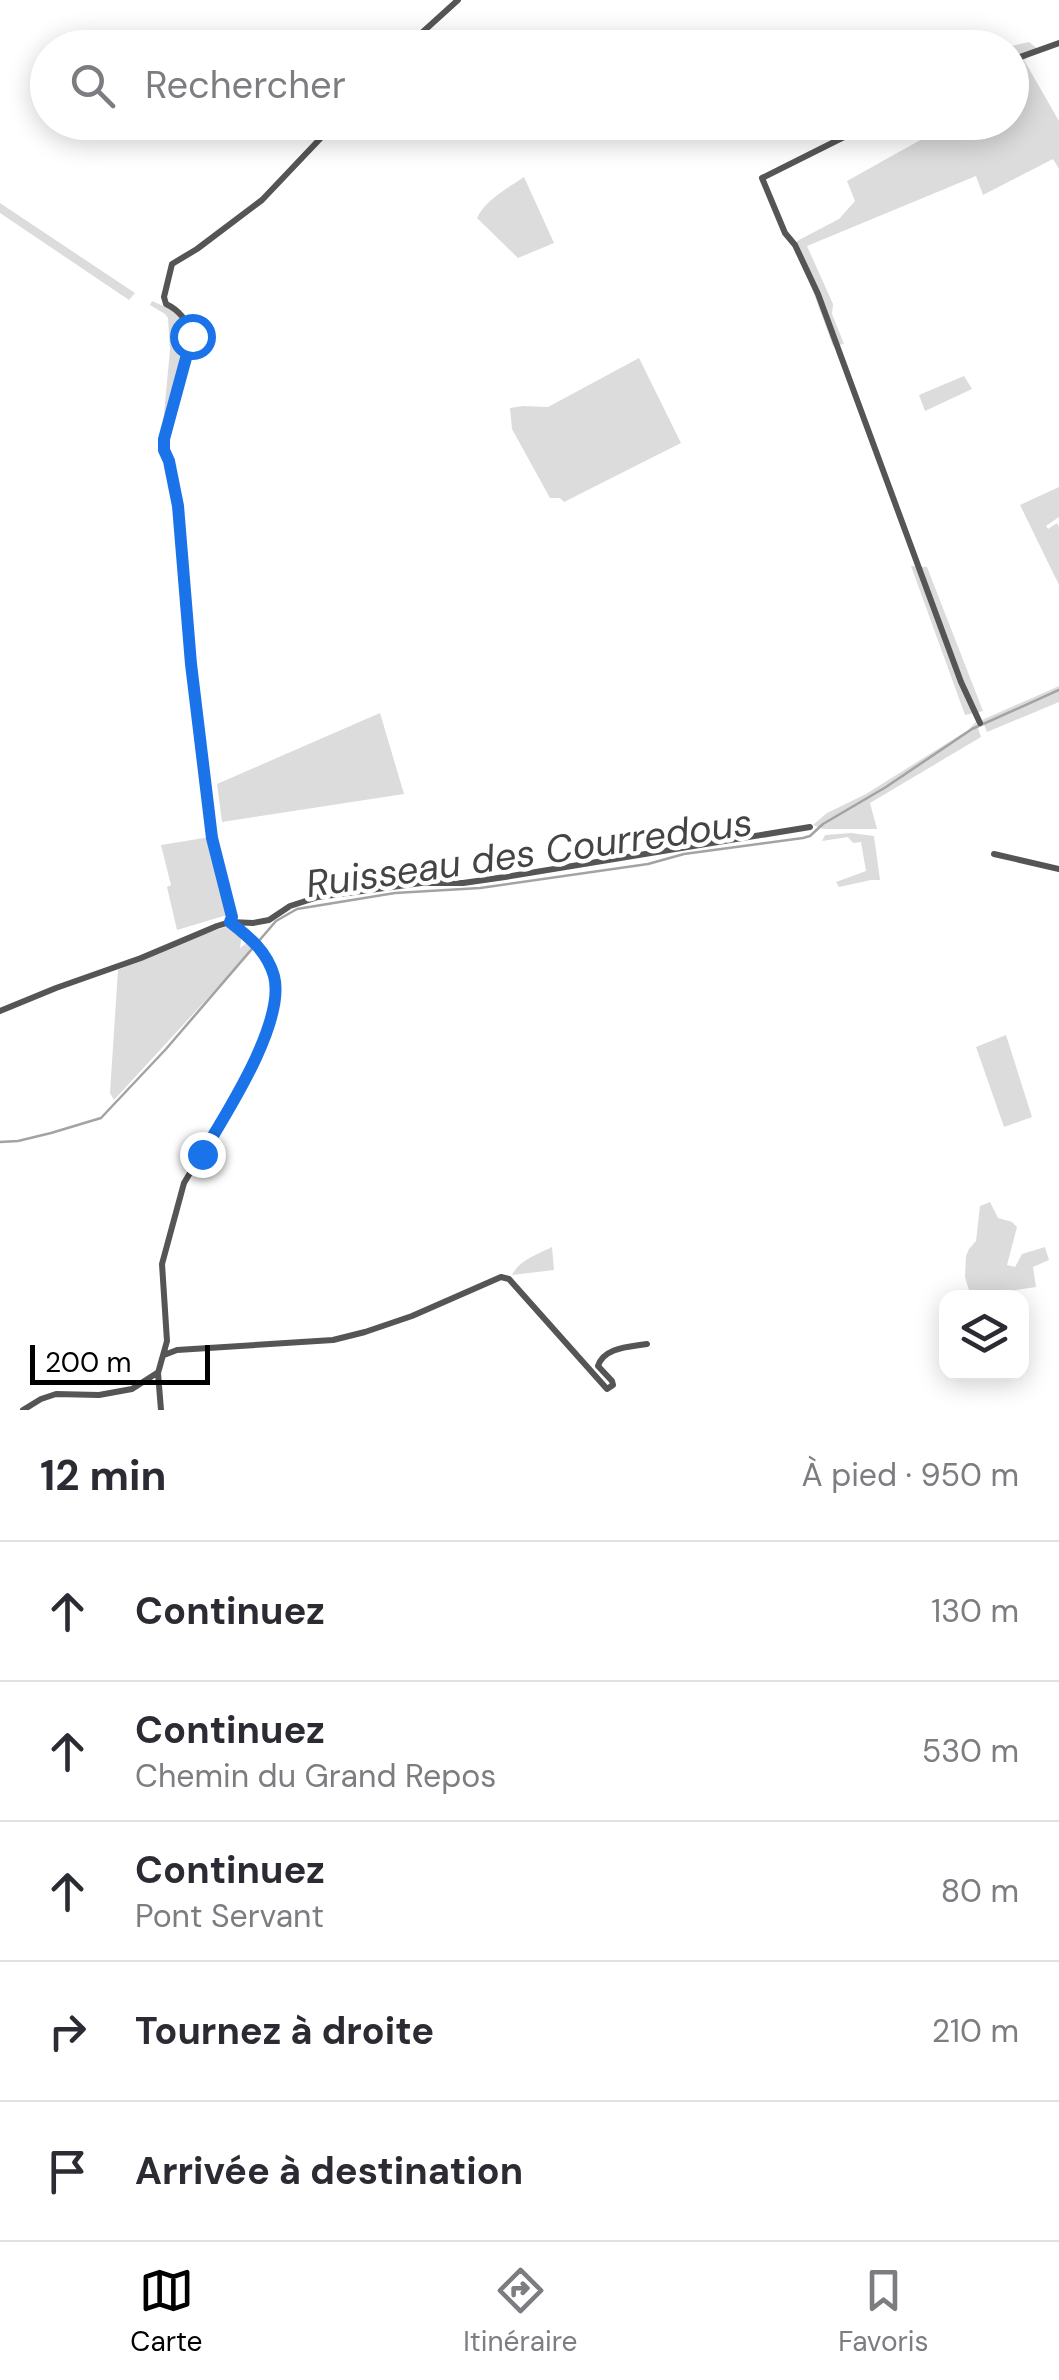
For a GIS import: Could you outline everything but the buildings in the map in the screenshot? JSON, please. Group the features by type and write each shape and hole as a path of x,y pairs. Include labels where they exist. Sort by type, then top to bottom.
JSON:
{"street":[{"path":"425,30 458,0"},
{"path":"1029,54 1059,43"},
{"path":"230,922 232,917 212,838 191,664 178,506 164,450 192,336 184,320 164,298 172,264 262,200 319,140"},
{"path":"838,140 762,178 818,294 961,682 980,723"},
{"path":"0,1011 230,922 270,920 290,906 318,898 421,883 505,878 810,827"},
{"path":"994,854 1059,869"},
{"path":"161,1410 158,1373 167,1336 162,1264 184,1183 242,1086 265,1036 272,1006 275,978 264,954 230,922"},
{"path":"164,1355 180,1350 333,1340 412,1316 500,1277 508,1279 606,1389 612,1381 598,1366 604,1354 647,1344"},
{"path":"167,1336 171,1345 180,1350"},
{"path":"23,1410 56,1394 99,1395 132,1389 158,1373"}],"shaded area":[{"path":"1029,42 1039,50 1029,57"},
{"path":"1029,69 1059,121 1059,169 1053,159 983,195 976,176 807,246 833,304 832,314 844,344 833,346 796,245 839,219 855,201 847,181 920,140 1029,140"},
{"path":"524,177 554,243 518,258 477,218 491,200"},
{"path":"0,203 135,293 129,300 0,213"},
{"path":"152,301 175,311 189,336 163,424 170,350 168,318 150,305"},
{"path":"639,358 681,443 564,502 550,498 512,429 510,408 548,407"},
{"path":"964,376 972,389 925,411 919,395"},
{"path":"1059,487 1059,517 1046,526 1048,529 1057,523 1059,527 1059,585 1020,505"},
{"path":"911,566 927,567 983,711 965,715"},
{"path":"1059,686 1059,702 987,732 982,720"},
{"path":"380,713 404,794 222,822 217,784"},
{"path":"976,722 981,737 870,803 877,829 823,829 813,825 827,813 866,794"},
{"path":"825,835 874,836 880,880 839,887 836,882 866,871 861,842 853,843 848,837 822,841"},
{"path":"210,837 227,915 177,930 161,845"},
{"path":"231,925 242,934 240,948 248,942 252,950 114,1100 110,1093 118,970"},
{"path":"1006,1035 1032,1117 1004,1127 976,1047"},
{"path":"990,1202 998,1218 1017,1227 1007,1265 1015,1267 1022,1254 1045,1247 1049,1260 1033,1267 1036,1287 969,1290 966,1256 976,1241 980,1206"},
{"path":"552,1247 554,1270 512,1275 524,1261"}],"waterway":[{"name":"Ruisseau des Courredous","path":"0,1142 18,1141 101,1118 276,921 297,909 395,893 480,888 810,836 972,729 1059,690"}],"route":[{"path":"192,336 164,450 178,506 191,664 212,838 232,917 230,922 264,954 275,978 265,1036 242,1086 202,1154"}]}
